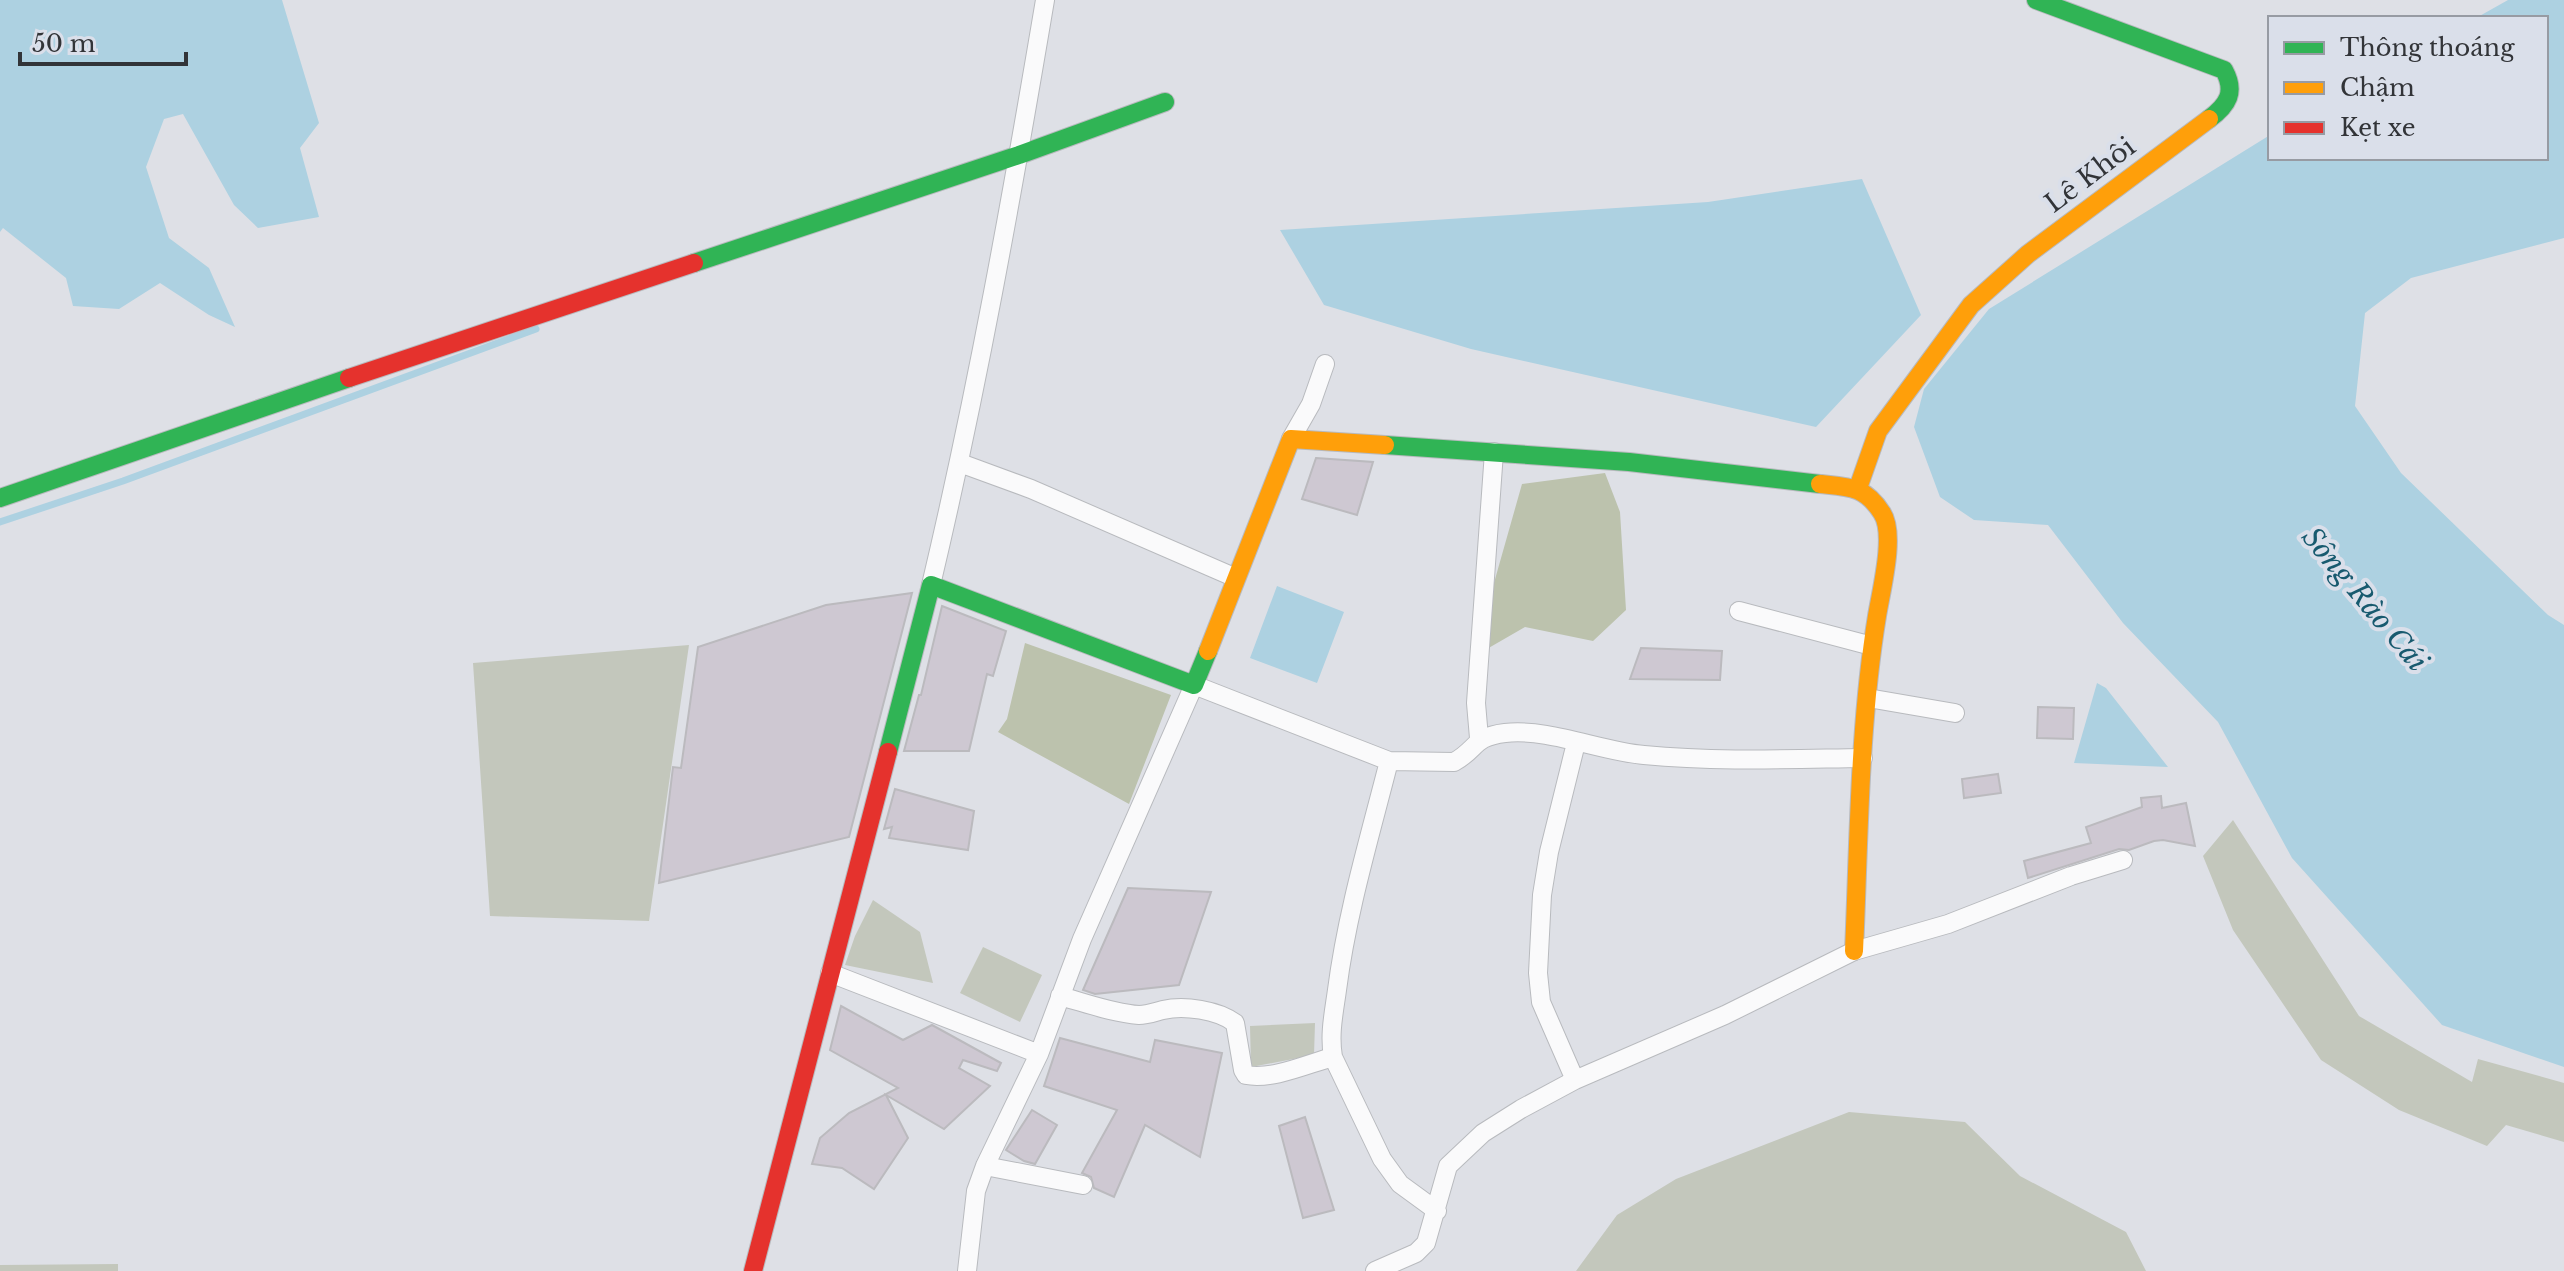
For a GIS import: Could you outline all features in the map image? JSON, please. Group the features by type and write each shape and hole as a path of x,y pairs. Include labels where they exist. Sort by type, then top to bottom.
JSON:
{"street":[{"path":"753,1271 960,463 1019,155 1045,0"},
{"name":"Lê Khôi","path":"1858,488 1878,431 1971,305 2028,254 2217,113 2232,94 2232,84 2224,70 2036,0"},
{"path":"0,498 325,386 1019,155 1165,102"},
{"path":"967,1271 976,1191 985,1166 1039,1054 1088,925 1194,685 1291,439 1311,404 1325,364"},
{"path":"1291,439 1629,462 1858,488 1884,515 1887,533 1885,568 1872,646 1863,758 1854,951"},
{"path":"1479,738 1476,703 1494,452"},
{"path":"960,463 1031,489 1236,578"},
{"path":"931,585 1389,761 1454,762 1463,757 1479,738 1507,732 1544,735 1640,755 1699,759 1863,758"},
{"path":"1739,611 1872,646"},
{"path":"1868,698 1955,713"},
{"path":"1575,1080 1541,1002 1538,973 1541,908 1549,852 1576,743"},
{"path":"1389,761 1352,905 1339,972 1331,1035 1333,1057 1382,1159 1400,1184 1437,1211"},
{"path":"1375,1271 1416,1253 1426,1243 1446,1172 1461,1151 1521,1109 1575,1080 1725,1015 1854,951 1948,924 2071,876 2123,860"},
{"path":"830,973 1039,1054"},
{"path":"1060,996 1119,1012 1143,1015 1175,1009 1211,1012 1228,1018 1235,1023 1246,1075 1268,1075 1333,1057"},
{"path":"985,1166 1083,1185"}],"shaded area":[{"path":"689,645 649,921 490,916 473,663"},
{"path":"2233,820 2359,1016 2472,1082 2478,1059 2564,1083 2564,1142 2506,1125 2487,1146 2399,1110 2321,1060 2233,930 2203,856"},
{"path":"873,900 920,932 933,983 845,965"},
{"path":"983,947 1042,975 1020,1022 960,993"},
{"path":"1315,1023 1314,1055 1251,1067 1250,1026"},
{"path":"1849,1112 1965,1122 2020,1176 2126,1232 2146,1271 1576,1271 1617,1215 1676,1179"},
{"path":"118,1264 118,1271 0,1271 0,1265"}],"green space":[{"path":"1605,473 1620,512 1626,610 1593,641 1525,627 1473,657 1522,484"},
{"path":"1025,643 1171,695 1129,804 998,732 1007,719"}],"water":[{"path":"0,0 282,0 319,123 300,148 319,217 258,228 234,205 183,114 164,119 146,167 169,238 209,268 235,327 209,315 160,283 119,309 73,306 66,278 3,228 0,232"},
{"name":"Sông Rào Cái","path":"2508,0 2564,0 2564,238 2411,278 2365,313 2355,406 2401,473 2548,615 2564,625 2564,1067 2442,1025 2292,858 2218,722 2123,623 2048,525 1974,520 1940,497 1914,427 1924,389 1989,309 2268,136 2268,160 2548,160 2548,16 2480,16"},
{"path":"1862,179 1921,315 1816,427 1471,349 1324,305 1280,230 1708,202"},
{"path":"1277,586 1344,612 1317,683 1250,658"},
{"path":"2097,683 2106,688 2168,767 2074,763"}],"building":[{"path":"1316,458 1373,462 1357,515 1302,499"},
{"path":"912,593 849,837 659,883 673,767 681,768 698,647 826,605"},
{"path":"942,606 1006,631 993,676 987,674 969,751 904,751 921,695"},
{"path":"1641,648 1722,651 1720,680 1630,679"},
{"path":"2038,707 2074,708 2073,739 2037,738"},
{"path":"1998,774 2001,793 1964,798 1962,779"},
{"path":"895,789 974,811 968,850 889,838 892,827 884,829"},
{"path":"2161,796 2162,808 2186,803 2195,846 2154,841 2028,878 2024,861 2091,843 2086,827 2142,807 2141,798"},
{"path":"1128,888 1211,892 1179,985 1095,994 1083,990"},
{"path":"841,1006 903,1040 932,1025 1001,1063 997,1071 963,1060 959,1068 990,1086 944,1129 886,1095 908,1138 874,1189 842,1168 812,1164 820,1138 849,1113 898,1088 830,1050"},
{"path":"1060,1038 1150,1062 1155,1040 1222,1053 1200,1157 1145,1125 1114,1197 1094,1188 1091,1177 1082,1173 1117,1110 1044,1086"},
{"path":"1032,1110 1057,1125 1035,1164 1006,1150"},
{"path":"1305,1117 1334,1210 1303,1218 1279,1126"}],"waterway":[{"path":"0,522 123,481 536,329"}],"traffic: fast":[{"path":"2036,0 2224,70 2230,91 2228,98 2209,119"},
{"path":"694,263 1019,155 1165,102"},
{"path":"0,498 349,378"},
{"path":"1385,445 1629,462 1820,484"},
{"path":"888,752 931,585 1194,685 1208,651"}],"traffic: slow":[{"path":"1858,488 1878,431 1971,305 2028,254 2209,119"},
{"path":"1208,651 1291,439 1385,445"},
{"path":"1820,484 1848,487 1863,493 1882,513 1888,534 1867,699 1854,951"}],"traffic: jam":[{"path":"349,378 694,263"},
{"path":"753,1271 888,752"}]}
